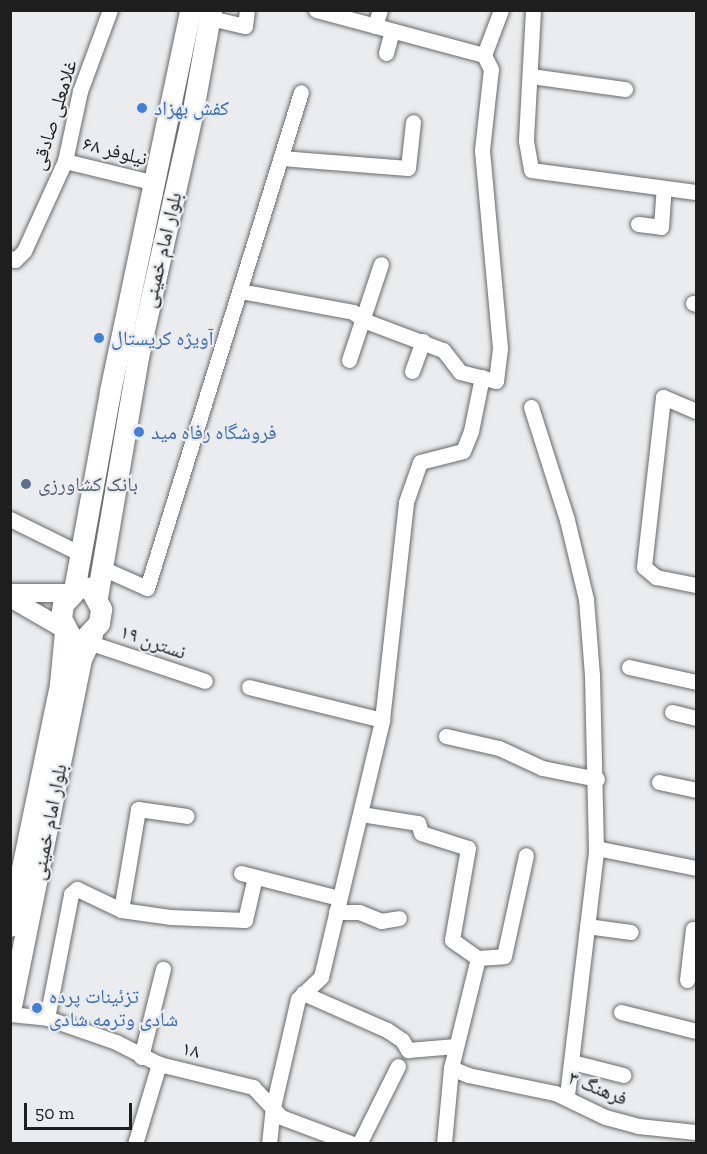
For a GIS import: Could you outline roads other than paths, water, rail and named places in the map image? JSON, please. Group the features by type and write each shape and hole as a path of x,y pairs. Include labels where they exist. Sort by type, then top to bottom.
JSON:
{"main road":[{"name":"بلوار امام خمینی","path":"72,592 78,553 155,183 204,13"},
{"name":"بلوار امام خمینی","path":"97,597 138,357 204,13"},
{"path":"90,588 97,597 101,609 90,638 82,641 72,639 64,630 63,604 72,592 90,588"},
{"name":"بلوار امام خمینی","path":"10,926 60,684 64,630"},
{"name":"بلوار امام خمینی","path":"10,1012 81,659 90,638"}],"street":[{"name":"غلامعلی صادقی","path":"13,260 24,251 65,160 80,91 110,10"},
{"path":"204,13 245,26 247,10"},
{"path":"316,10 392,31 488,62"},
{"path":"375,26 380,10"},
{"path":"240,291 353,312 363,320 443,350 460,372 496,381 500,348 482,150 488,62 501,10"},
{"path":"533,10 526,141 531,170 696,192"},
{"path":"386,53 392,31"},
{"path":"531,76 625,89"},
{"path":"102,568 147,588 301,92"},
{"path":"281,158 408,168 413,122"},
{"name":"نیلوفر ۶۸","path":"65,160 155,183"},
{"path":"638,224 661,227 664,188"},
{"path":"349,360 381,264"},
{"path":"412,371 423,341"},
{"path":"269,1143 273,1107 298,999 321,977 382,720 406,502 420,462 463,452 471,431 482,377"},
{"path":"696,411 663,397 644,567 656,578 696,585"},
{"path":"531,407 567,520 586,599 597,779 596,848 567,1097"},
{"path":"10,519 78,553"},
{"path":"10,593 72,592"},
{"path":"10,598 64,630"},
{"name":"نسترن ۱۹","path":"90,638 204,681"},
{"path":"629,667 696,682"},
{"path":"249,687 382,720"},
{"path":"672,712 696,718"},
{"path":"446,736 499,748 542,768 597,779"},
{"path":"659,782 696,790"},
{"path":"121,910 138,809 187,816"},
{"path":"361,814 418,824 421,833 468,848 452,940 478,958 504,956 526,855"},
{"path":"596,848 696,868"},
{"path":"47,1018 71,894 77,889 121,910 170,917 245,920 248,875 381,921 399,918"},
{"path":"587,926 631,932"},
{"path":"687,980 693,929 696,930"},
{"path":"444,1143 451,1068 478,958"},
{"path":"141,1057 163,969"},
{"path":"303,993 387,1030 402,1040 408,1050 456,1046"},
{"name":"۱۸","path":"10,1012 47,1018 116,1041 159,1065 253,1088 280,1117 353,1143"},
{"path":"621,1012 696,1032"},
{"path":"572,1062 623,1075"},
{"path":"135,1143 159,1065"},
{"path":"359,1143 398,1066"},
{"name":"فرهنگ ۳","path":"451,1068 468,1075 567,1097 605,1117 670,1132 696,1132"}],"place":[{"name":"کفش بهزاد","path":"142,108"},
{"name":"آویژه کریستال","path":"99,338"},
{"name":"فروشگاه رفاه مید","path":"139,432"},
{"name":"بانک کشاورزی","path":"26,484"},
{"name":"تزئینات پرده شادی وترمه شادی","path":"37,1008"}]}
